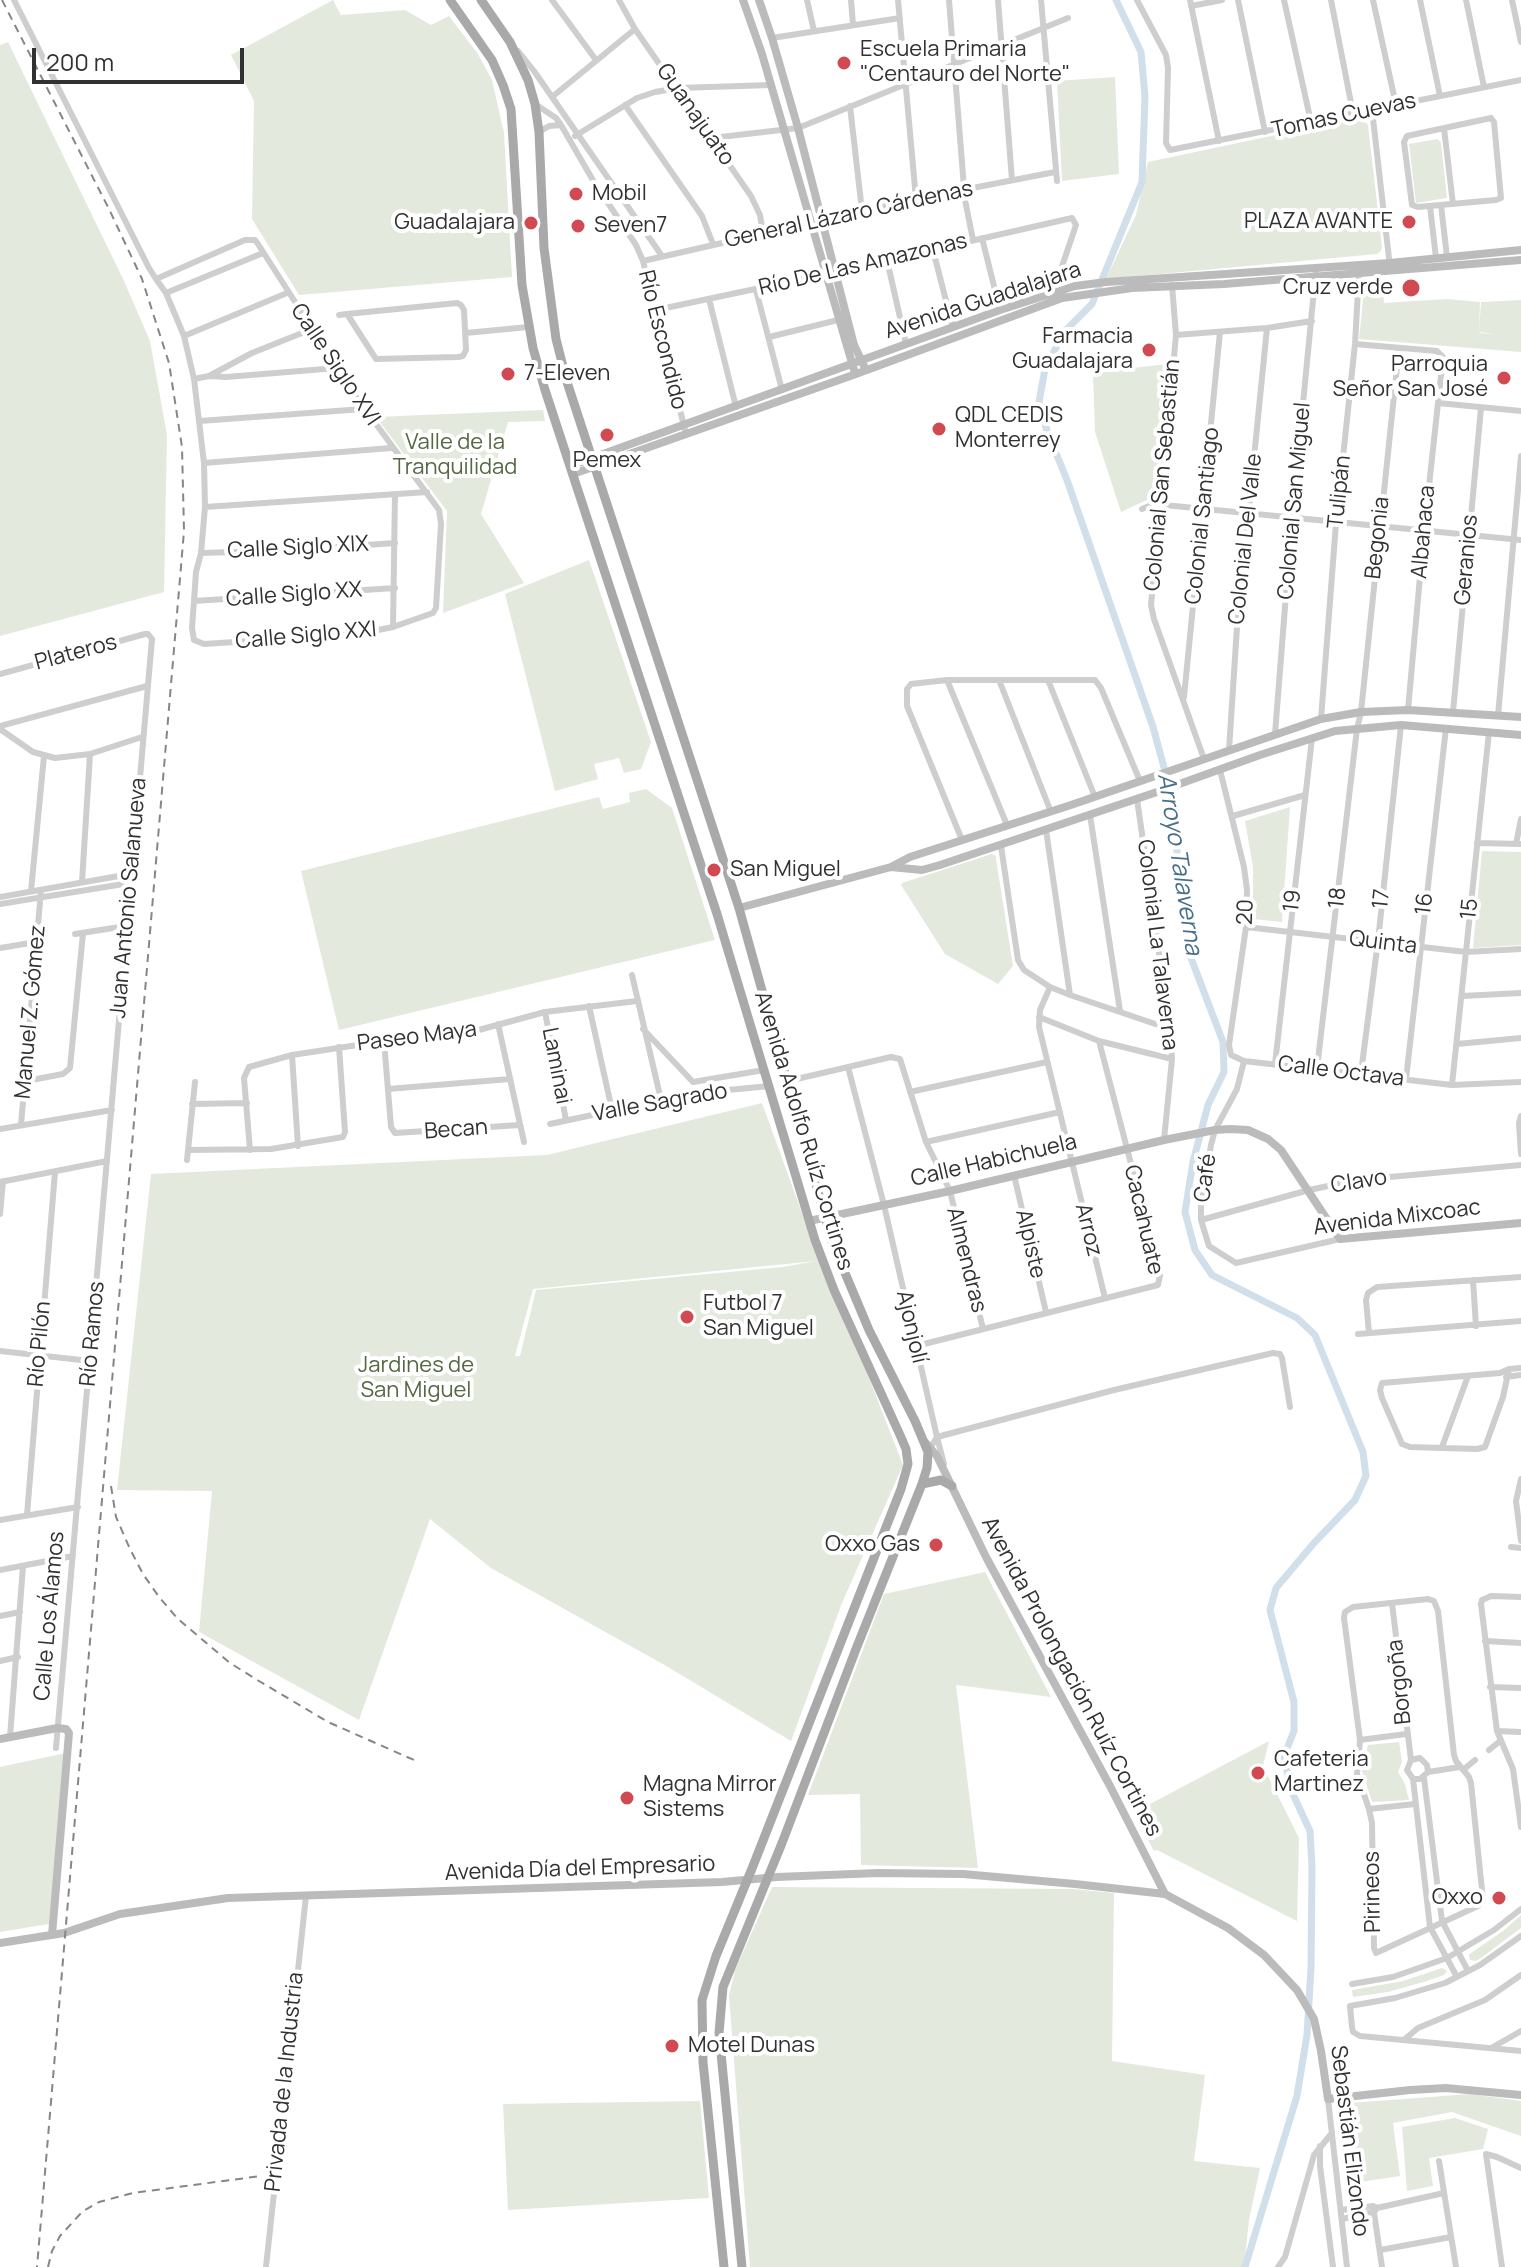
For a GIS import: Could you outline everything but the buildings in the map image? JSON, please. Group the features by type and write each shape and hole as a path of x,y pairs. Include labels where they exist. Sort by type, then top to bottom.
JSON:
{"main road":[{"name":"Avenida Adolfo Ruíz Cortines","path":"450,0 492,60 511,109 522,285 537,364 717,914 809,1221 834,1290 906,1449 908,1464 906,1476 716,1956 702,2000 703,2062 724,2267"},
{"name":"Avenida Adolfo Ruíz Cortines","path":"481,0 510,42 528,80 535,104 544,248 552,316 567,382 739,908 832,1242 869,1330 928,1450"},
{"path":"742,2267 719,2033 723,1987 922,1484 928,1450"},
{"path":"922,1484 941,1480 952,1486"}],"street":[{"path":"14,0 156,279 166,293 184,336 194,379 204,463 205,507 194,601"},
{"path":"552,0 596,60"},
{"name":"Guanajuato","path":"619,0 635,29 751,196 760,215 763,233"},
{"path":"743,0 810,222 831,273 860,365"},
{"path":"759,0 798,128 821,219 838,320 860,365"},
{"path":"807,0 814,31"},
{"path":"851,0 853,25"},
{"path":"898,0 916,199"},
{"path":"949,0 964,189 1000,310"},
{"path":"998,0 1012,180"},
{"path":"1041,0 1057,181"},
{"name":"Tomas Cuevas","path":"1137,0 1166,55 1166,143 1168,149 1173,151 1521,80"},
{"path":"1219,141 1190,3 1222,0"},
{"path":"1238,0 1265,132"},
{"path":"1284,0 1311,122"},
{"path":"1331,0 1353,113"},
{"path":"1373,0 1396,105"},
{"path":"1420,0 1440,96"},
{"path":"1466,0 1484,87"},
{"path":"1512,0 1521,42"},
{"path":"772,38 900,18"},
{"path":"712,138 798,128 1068,18"},
{"path":"552,97 635,29"},
{"path":"510,42 579,134 662,256"},
{"path":"570,139 637,98 655,92 678,88 771,85"},
{"name":"Río Escondido","path":"535,104 556,118 636,245 656,310 685,430"},
{"path":"625,105 702,216 713,244"},
{"path":"850,106 862,211"},
{"path":"1372,110 1390,267"},
{"path":"1488,119 1494,122 1501,198 1453,204 1412,205 1404,139 1410,135 1488,119"},
{"path":"539,132 549,126 561,125"},
{"path":"1444,128 1453,204"},
{"name":"General Lázaro Cárdenas","path":"643,261 821,219 1055,172"},
{"path":"610,204 621,196"},
{"path":"1441,205 1452,259"},
{"path":"1430,206 1436,258"},
{"name":"Río De Las Amazonas","path":"656,310 1074,219 1076,225 1053,293"},
{"name":"Calle Siglo XVI","path":"156,279 245,240 255,240 363,409 427,492 441,516 436,608 429,614"},
{"path":"933,250 953,328"},
{"name":"Avenida Guadalajara","path":"572,470 856,374 860,365 906,344 1000,310 1088,284 1316,273 1521,250"},
{"path":"166,293 263,253"},
{"name":"Avenida Guadalajara","path":"1390,267 1436,258 1521,260"},
{"path":"887,260 906,344"},
{"name":"Tulipán","path":"1321,719 1359,269"},
{"name":"Colonial San Miguel","path":"1275,734 1316,273"},
{"name":"Avenida Guadalajara","path":"685,430 782,390 1080,294 1172,282"},
{"name":"Colonial San Sebastián","path":"1172,282 1176,335 1151,605 1204,759"},
{"path":"756,290 782,390"},
{"path":"184,336 287,293"},
{"path":"709,299 736,407"},
{"path":"457,303 464,310 466,333 463,356 379,360 372,355 343,314 457,303"},
{"path":"769,337 838,320"},
{"path":"1176,335 1312,321"},
{"path":"466,333 528,327"},
{"name":"Colonial Del Valle","path":"1229,750 1267,328"},
{"path":"209,376 252,353 312,329"},
{"name":"Colonial Santiago","path":"1184,701 1220,332"},
{"path":"1355,344 1399,348"},
{"name":"Albahaca","path":"1399,348 1437,351 1442,355 1408,710"},
{"name":"Begonia","path":"1357,729 1399,348"},
{"path":"194,379 337,368"},
{"path":"1438,403 1521,411"},
{"name":"Geranios","path":"1453,712 1481,408"},
{"path":"200,421 363,409"},
{"path":"204,463 391,448"},
{"path":"1498,716 1517,540 1521,456"},
{"path":"205,507 427,492"},
{"path":"393,627 395,495"},
{"path":"1142,509 1154,504 1204,508 1517,540"},
{"name":"Calle Siglo XIX","path":"201,553 395,543"},
{"name":"Calle Siglo XX","path":"194,601 395,588"},
{"name":"Calle Siglo XXI","path":"194,601 194,640 204,644 358,634 393,627 429,614"},
{"name":"Plateros","path":"0,674 145,634 151,636"},
{"name":"Juan Antonio Salanueva","path":"107,1161 151,636"},
{"path":"962,840 907,706 907,689 911,684 947,680 1095,680 1144,780"},
{"path":"947,680 1007,825"},
{"path":"999,680 1051,812"},
{"path":"1048,680 1095,797"},
{"path":"0,728 147,686"},
{"path":"739,908 891,867 910,857 1321,719 1361,712 1408,710 1521,717"},
{"path":"891,867 922,870 940,865 1335,731 1401,725 1521,735"},
{"name":"17","path":"1361,1073 1401,725"},
{"path":"0,728 33,752 64,758 90,754 142,737"},
{"name":"16","path":"1406,1079 1446,728"},
{"name":"18","path":"1317,1068 1357,729"},
{"name":"15","path":"1452,1085 1489,732"},
{"name":"19","path":"1275,1064 1312,737"},
{"path":"82,882 90,754"},
{"path":"31,891 44,756"},
{"name":"20","path":"1220,770 1244,867 1246,927 1229,1045 1231,1055"},
{"path":"1233,816 1305,795"},
{"name":"Colonial La Talaverna","path":"1137,799 1170,1029 1172,1059 1164,1140"},
{"path":"1071,805 1075,820"},
{"path":"1090,815 1120,1011"},
{"path":"1477,843 1519,844 1521,819"},
{"path":"1046,830 1070,995"},
{"path":"1001,846 1018,960 1024,970 1050,987 1170,1029"},
{"path":"935,849 940,865"},
{"path":"0,904 82,882 130,874"},
{"path":"0,897 31,891 41,894 130,883"},
{"name":"Manuel Z. Gómez","path":"21,1125 41,894"},
{"path":"26,1081 63,1074 70,1068 79,934 126,926"},
{"name":"Quinta","path":"1246,927 1466,952 1521,949"},
{"path":"0,948 36,942"},
{"path":"632,975 661,1100"},
{"path":"1050,987 1039,1017 1099,1041 1172,1059"},
{"path":"1462,996 1521,993"},
{"name":"Paseo Maya","path":"247,1103 246,1070 292,1055 384,1041 464,1034 545,1012 637,1001"},
{"path":"589,1006 612,1110"},
{"name":"Laminai","path":"545,1012 566,1120"},
{"name":"Arroz","path":"1039,1017 1047,1062 1105,1298"},
{"path":"498,1024 524,1142"},
{"path":"643,1029 693,1082 696,1093"},
{"path":"1457,1044 1521,1038"},
{"path":"384,1041 388,1089 510,1079"},
{"name":"Cacahuate","path":"1099,1041 1160,1275 1158,1285 1153,1288 1105,1298"},
{"path":"188,1150 298,1146 343,1137 339,1047"},
{"path":"292,1055 298,1146"},
{"name":"Calle Octava","path":"1231,1055 1244,1061 1452,1085 1521,1082"},
{"name":"Almendras","path":"848,1067 891,1057 896,1057 902,1064 926,1142 950,1191 983,1329"},
{"name":"Café","path":"1232,1262 1209,1246 1201,1220 1213,1130 1237,1089 1244,1061"},
{"path":"910,1092 1047,1062"},
{"path":"788,1081 848,1067"},
{"name":"Ajonjolí","path":"848,1067 884,1205 937,1437"},
{"path":"693,1082 765,1069"},
{"path":"187,1160 195,1082"},
{"name":"Valle Sagrado","path":"550,1124 696,1093 770,1086"},
{"name":"Becan","path":"388,1089 392,1132 399,1134 520,1125"},
{"path":"192,1104 247,1103 250,1150"},
{"path":"0,1129 112,1110"},
{"path":"926,1142 1060,1112"},
{"path":"1520,1120 1521,1154"},
{"name":"Calle Habichuela","path":"809,1221 1187,1135 1213,1130 1248,1130 1268,1139 1281,1150 1340,1239"},
{"path":"0,1214 2,1182 107,1161"},
{"name":"Río Ramos","path":"78,1507 107,1161"},
{"name":"Clavo","path":"1201,1220 1357,1180 1521,1165"},
{"name":"Río Pilón","path":"27,1515 55,1172"},
{"name":"Alpiste","path":"1014,1175 1046,1312"},
{"name":"Avenida Mixcoac","path":"1232,1262 1340,1239 1521,1223"},
{"path":"1369,1333 1366,1300 1372,1289 1377,1287 1521,1277"},
{"path":"1473,1280 1476,1326"},
{"path":"916,1346 1105,1298"},
{"path":"1358,1334 1521,1321"},
{"path":"0,1351 90,1361"},
{"path":"928,1450 937,1437 1114,1390 1273,1353 1280,1354 1282,1358 1290,1407"},
{"path":"1505,1373 1521,1368"},
{"path":"1505,1373 1503,1397 1485,1447 1477,1449 1410,1447 1402,1444 1382,1398 1380,1385 1386,1381 1505,1373 1521,1375"},
{"path":"1442,1447 1468,1376"},
{"name":"Avenida Prolongación Ruíz Cortines","path":"937,1437 947,1475 986,1557 1165,1894"},
{"name":"Avenida Prolongación Ruíz Cortines","path":"928,1450 947,1475"},
{"name":"Avenida Prolongación Ruíz Cortines","path":"928,1450 947,1475"},
{"path":"1521,1479 1516,1501 1521,1541"},
{"path":"0,1520 78,1507"},
{"name":"Calle Los Álamos","path":"56,1748 78,1507"},
{"path":"1511,1547 1521,1548"},
{"path":"0,1570 73,1556"},
{"path":"23,1566 18,1657 5,1738 57,1728"},
{"path":"1521,1597 1491,1596 1482,1600 1497,1731 1518,1778 1521,1827"},
{"name":"Pirineos","path":"1428,1599 1436,1604 1454,1755 1471,1783 1483,1900 1478,1906 1375,1952 1373,1847 1369,1809 1357,1774 1360,1740 1344,1618 1345,1612 1353,1607 1392,1603 1428,1599"},
{"name":"Borgoña","path":"1392,1603 1411,1760"},
{"path":"0,1616 20,1612"},
{"path":"1485,1641 1521,1643"},
{"path":"0,1661 18,1657"},
{"path":"1490,1687 1521,1688"},
{"name":"Calle Los Álamos","path":"52,1935 70,1740 68,1731 57,1728"},
{"path":"1497,1731 1521,1732"},
{"path":"1360,1740 1406,1734"},
{"path":"1489,1750 1500,1741"},
{"path":"1457,1977 1430,1927 1413,1779 1407,1770 1411,1760 1417,1758 1427,1765 1442,1921 1468,1971"},
{"path":"1413,1779 1462,1768 1475,1760"},
{"path":"1369,1809 1415,1804"},
{"name":"Avenida Día del Empresario","path":"0,1943 64,1933 120,1914 228,1898 748,1880 865,1873 963,1874 1165,1894"},
{"name":"Sebastián Elizondo","path":"1165,1894 1228,1928 1264,1955 1297,1990 1314,2019 1328,2099 1347,2267"},
{"name":"Privada de la Industria","path":"266,2267 306,1896"},
{"path":"1352,1984 1393,1977 1447,1958 1494,1930 1521,1909"},
{"path":"1521,1936 1457,1977 1415,1993 1350,2006 1352,2027 1356,2034 1521,2051"},
{"path":"1405,2039 1418,2028 1485,2000 1521,1975"},
{"path":"1492,2048 1521,2031"},
{"path":"1328,2099 1446,2088 1521,2095"},
{"path":"1278,2267 1285,2257 1311,2164 1320,2146 1332,2133"},
{"path":"1320,2146 1333,2267"},
{"path":"1502,2267 1486,2154 1521,2168"},
{"path":"1439,2161 1456,2267"},
{"path":"1342,2219 1375,2208 1444,2193"},
{"path":"1341,2210 1375,2208"},
{"path":"1375,2208 1382,2267"},
{"path":"1380,2250 1451,2237"},
{"path":"1285,2257 1286,2267"}],"green space":[{"path":"333,0 341,15 405,10 431,25 449,16 478,54 492,80 504,133 512,277 299,295 252,219 254,101 231,55"},
{"path":"8,42 150,341 167,435 164,592 0,636 0,45"},
{"path":"1115,77 1119,174 1062,181 1057,81"},
{"path":"1361,117 1368,125 1382,247 1377,254 1106,279 1136,215 1148,162"},
{"path":"1438,139 1447,198 1416,203 1409,144"},
{"path":"1382,279 1384,303 1447,299 1480,302 1479,331 1481,302 1521,300 1521,352 1359,339 1365,281"},
{"path":"1166,364 1156,492 1151,498 1121,512 1095,432 1093,373"},
{"name":"Valle de la Tranquilidad","path":"543,410 545,421 508,422 481,514 524,583 443,613 447,511 376,417"},
{"path":"589,560 651,742 641,769 624,773 619,758 594,764 598,779 555,791 505,594"},
{"path":"646,789 672,808 715,940 339,1030 301,871 599,797 603,809 630,802 629,793"},
{"path":"1290,807 1282,922 1253,919 1253,867 1245,821"},
{"path":"1482,851 1521,852 1521,945 1473,948"},
{"path":"992,854 996,856 1013,966 998,984 945,954 901,885"},
{"name":"Jardines de San Miguel","path":"762,1103 819,1260 903,1465 842,1603 791,1741 668,1667 491,1568 430,1519 359,1720 199,1632 212,1491 117,1490 151,1174 547,1155","holes":["816,1261 783,1267 536,1290 520,1356 515,1356 533,1289"]},
{"path":"985,1572 1051,1697 956,1685 978,1868 861,1865 860,1794 808,1795 884,1594"},
{"path":"1269,1741 1263,1766 1299,1838 1297,1921 1154,1851 1133,1813"},
{"path":"1399,1742 1402,1762 1398,1772 1409,1800 1372,1802 1362,1771 1368,1745"},
{"path":"66,1753 49,1924 0,1932 0,1767"},
{"path":"772,1887 1073,1889 1114,1893 1112,2061 1205,2075 1194,2161 1260,2168 1249,2220 1244,2267 750,2267 729,1996 735,1970"},
{"path":"1521,1915 1521,1928 1481,1958 1470,1960 1471,1953"},
{"path":"1442,1968 1447,1971 1444,1975 1427,1981 1388,1992 1353,1997 1352,1990 1403,1981"},
{"path":"1470,2094 1521,2101 1521,2136 1452,2112 1393,2123 1400,2176 1347,2184 1336,2104"},
{"path":"700,2101 709,2198 508,2210 503,2104"},
{"path":"1455,2118 1488,2129 1483,2149 1429,2158 1433,2186 1407,2191 1402,2127"}],"waterway":[{"name":"Arroyo Talaverna","path":"1116,0 1141,52 1145,96 1142,182 1092,304 1064,332 1045,369 1039,402 1153,727 1175,808 1179,894 1191,958 1223,1042 1224,1072 1208,1105 1193,1162 1185,1212 1195,1250 1212,1275 1297,1318 1315,1335 1363,1452 1366,1476 1355,1500 1276,1588 1270,1610 1294,1702 1294,1731 1284,1756 1291,1790 1310,1831 1311,1968 1307,2035 1297,2096 1245,2267"}],"railway":[{"path":"2,0 142,279 169,363 182,447 184,531 37,2267"},
{"path":"111,1486 116,1517 130,1549 143,1574 178,1619 230,1663 259,1681 328,1722 414,1760"},
{"path":"48,2267 60,2236 83,2211 99,2202 133,2193 261,2176"}],"place":[{"name":"Escuela Primaria \"Centauro del Norte\"","path":"844,63"},
{"name":"Mobil","path":"576,194"},
{"name":"PLAZA AVANTE","path":"1409,222"},
{"name":"Guadalajara","path":"531,223"},
{"name":"Seven7","path":"578,226"},
{"name":"Cruz verde","path":"1411,288"},
{"name":"Farmacia Guadalajara","path":"1149,350"},
{"name":"7-Eleven","path":"508,374"},
{"name":"Parroquia Señor San José","path":"1504,378"},
{"name":"QDL CEDIS Monterrey","path":"939,429"},
{"name":"Pemex","path":"607,435"},
{"name":"San Miguel","path":"714,870"},
{"name":"Futbol 7 San Miguel","path":"687,1317"},
{"name":"Oxxo Gas","path":"936,1545"},
{"name":"Cafeteria Martinez","path":"1258,1773"},
{"name":"Magna Mirror Sistems","path":"627,1798"},
{"name":"Oxxo","path":"1499,1898"},
{"name":"Motel Dunas","path":"672,2046"}]}
